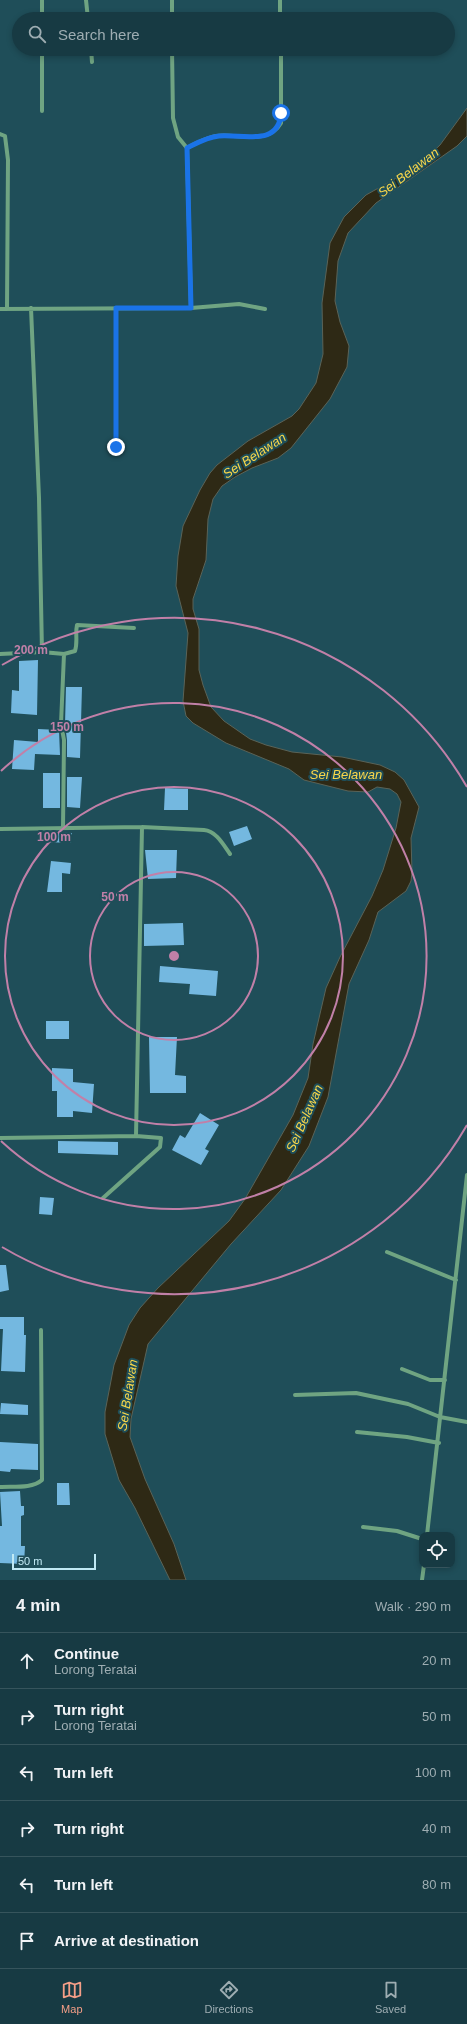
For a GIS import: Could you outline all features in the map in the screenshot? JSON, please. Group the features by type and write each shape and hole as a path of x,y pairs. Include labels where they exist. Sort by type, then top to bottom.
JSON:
{"street":[{"path":"42,0 42,12"},
{"path":"86,0 87,12"},
{"path":"172,0 172,12"},
{"path":"280,0 280,12"},
{"path":"42,56 42,110"},
{"path":"92,56 92,62"},
{"path":"172,56 173,118 178,136 187,148 191,308"},
{"path":"187,148 218,136 252,137 268,135 276,130 281,123 281,56"},
{"path":"0,134 5,136 8,160 7,309"},
{"path":"0,309 191,308 239,304 265,309"},
{"path":"31,308 39,498 42,652"},
{"path":"116,308 116,447"},
{"path":"0,654 42,652 64,654 75,651 78,643 76,638 77,625 134,628"},
{"path":"62,828 64,740 61,724 64,654"},
{"path":"136,1136 142,827"},
{"path":"0,829 142,827 210,831 230,854"},
{"path":"0,1138 159,1137 162,1140 162,1144 103,1198"},
{"path":"427,1532 467,1178"},
{"path":"388,1252 456,1280"},
{"path":"0,1487 26,1486 38,1483 42,1480 41,1330"},
{"path":"402,1369 430,1380 445,1380"},
{"path":"294,1395 356,1393 408,1404 440,1417 467,1422"},
{"path":"357,1432 407,1437 438,1443"},
{"path":"363,1527 397,1531 419,1539"},
{"path":"422,1580 424,1568"}],"water":[{"name":"Sei Belawan","path":"467,108 467,136 457,146 376,203 348,233 338,261 335,301 340,322 349,346 347,367 330,399 291,448 278,458 252,468 222,486 213,499 208,519 206,560 193,599 193,609 199,629 199,670 211,707 224,721 250,739 266,745 292,752 342,757 380,765 395,772 404,780 419,807 411,838 411,881 406,891 378,912 369,940 349,984 328,1097 309,1146 281,1190 231,1244 148,1344 131,1419 130,1437 145,1479 174,1544 186,1580 170,1580 135,1508 119,1480 105,1434 105,1412 114,1365 129,1325 140,1308 158,1288 229,1221 245,1199 293,1115 308,1078 313,1044 326,988 340,957 372,896 383,870 396,828 401,802 397,794 390,789 377,787 368,792 348,791 304,780 289,769 226,743 193,723 186,716 183,701 188,633 176,586 178,556 183,526 200,490 210,473 217,465 248,441 292,416 299,409 316,383 323,354 322,303 330,243 344,217 366,195 409,171 425,159 440,145"}],"building":[{"path":"38,660 37,715 11,713 12,690 19,691 19,661"},
{"path":"66,687 82,687 80,758 67,757 65,724"},
{"path":"38,729 59,730 60,755 35,754 34,770 12,769 14,740 38,742"},
{"path":"43,773 60,773 60,808 43,808"},
{"path":"67,777 82,777 80,808 67,807"},
{"path":"165,788 188,789 188,810 164,810"},
{"path":"247,826 252,839 234,846 229,832"},
{"path":"47,832 72,833 71,843 46,842"},
{"path":"145,850 177,850 176,878 148,879"},
{"path":"51,861 71,863 70,874 62,873 62,892 47,892"},
{"path":"183,923 184,945 144,946 144,924"},
{"path":"160,966 218,971 216,996 189,994 190,984 159,982"},
{"path":"46,1021 69,1021 69,1039 46,1039"},
{"path":"149,1037 177,1037 175,1075 186,1076 186,1093 150,1093"},
{"path":"52,1068 73,1069 73,1082 94,1084 92,1113 73,1111 73,1117 57,1117 57,1091 52,1091"},
{"path":"200,1113 219,1125 205,1149 209,1151 201,1165 172,1150 180,1135 185,1138"},
{"path":"58,1141 118,1142 118,1155 58,1153"},
{"path":"40,1197 54,1198 52,1215 39,1214"},
{"path":"0,1265 6,1265 9,1290 0,1292"},
{"path":"0,1317 24,1317 24,1335 26,1335 25,1372 1,1371 3,1329 0,1329"},
{"path":"1,1403 28,1405 28,1415 0,1414"},
{"path":"0,1442 38,1444 38,1470 11,1469 10,1472 0,1471"},
{"path":"57,1483 69,1483 70,1505 57,1505"},
{"path":"20,1491 21,1506 24,1506 24,1515 21,1516 21,1546 25,1546 24,1564 0,1563 0,1526 2,1526 0,1492"}],"route":[{"path":"116,447 116,308 191,308 187,148 205,139 218,136 252,137 268,135 276,130 281,123 281,113"}]}
